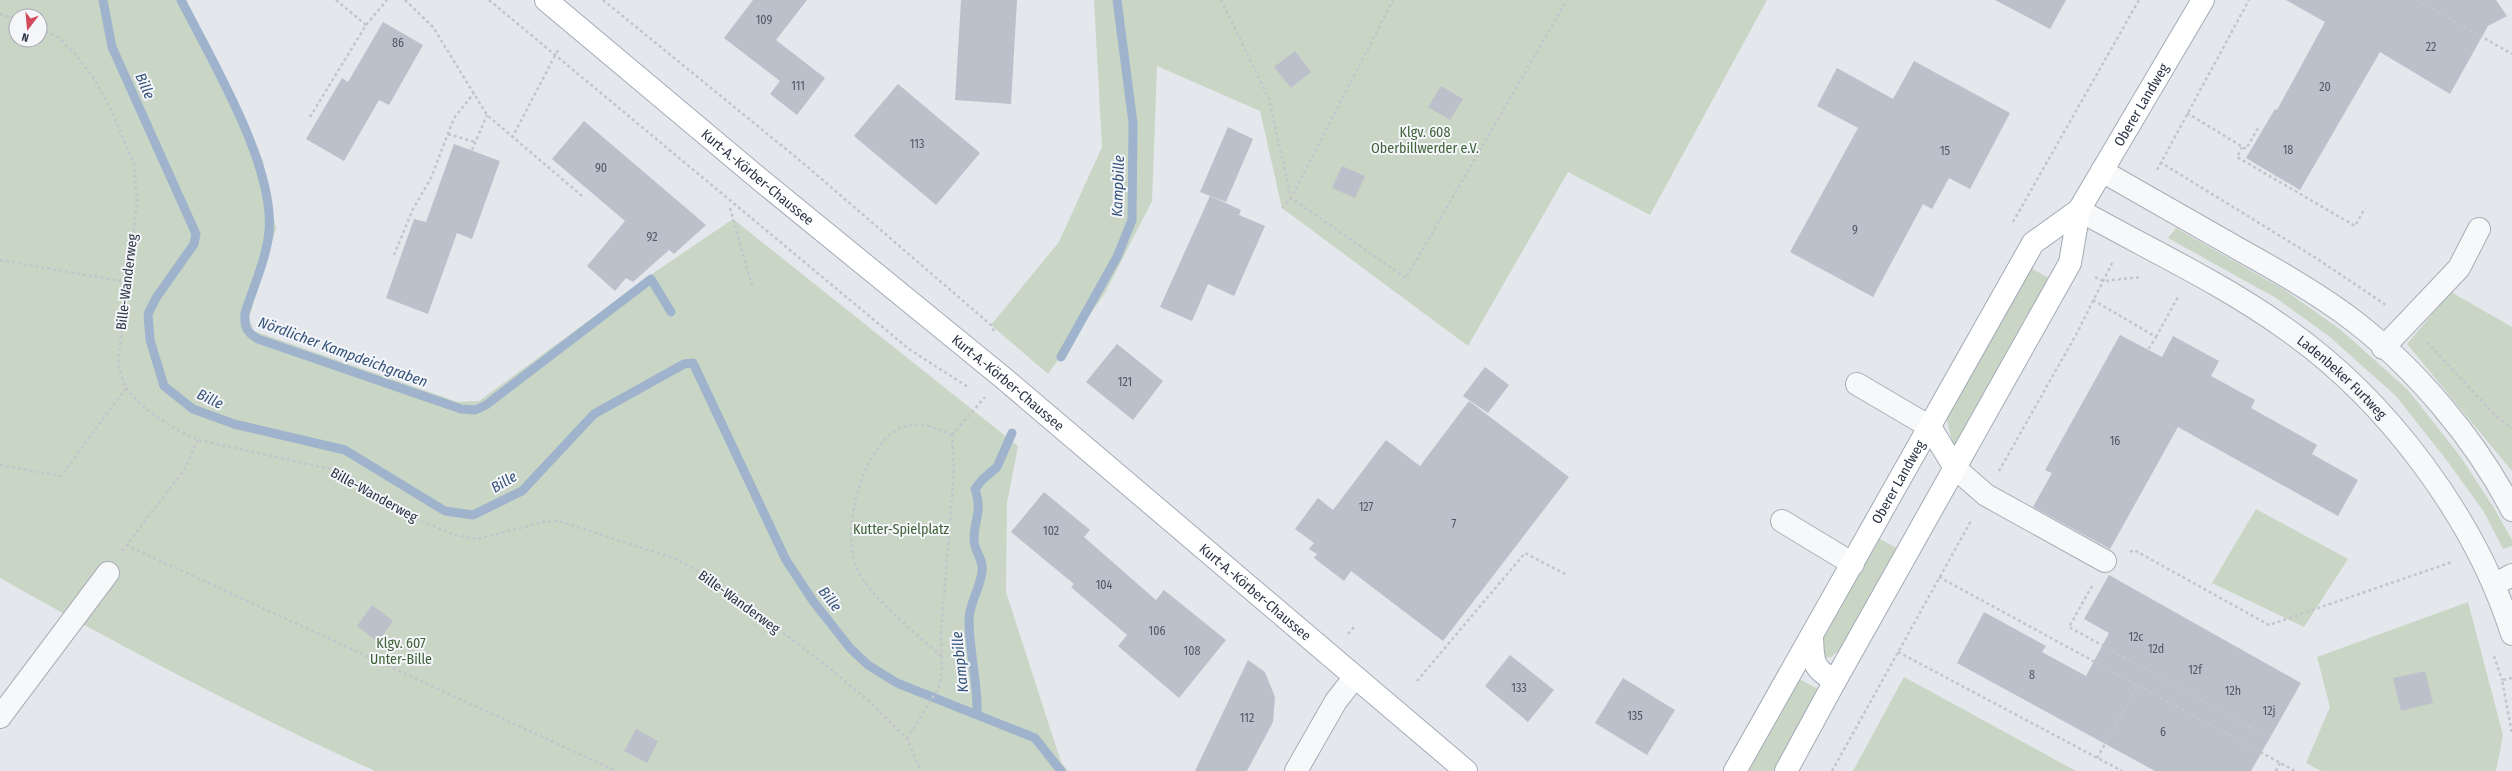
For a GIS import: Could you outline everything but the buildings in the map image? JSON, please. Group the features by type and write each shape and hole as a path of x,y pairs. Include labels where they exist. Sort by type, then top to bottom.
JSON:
{"main road":[{"name":"Kurt-A.-Körber-Chaussee","path":"546,0 1001,376 1354,678 1466,771"},
{"name":"Oberer Landweg","path":"1786,771 2070,263 2079,210 2203,0"},
{"name":"Oberer Landweg","path":"1735,771 2033,243 2079,210"},
{"path":"1930,427 1955,468"},
{"path":"1812,637 1812,658 1815,666 1820,672 1835,681"}],"street":[{"path":"2102,171 2313,293 2354,322 2418,380 2458,427 2496,478 2512,510"},
{"name":"Ladenbeker Furtweg","path":"2079,210 2241,300 2286,329 2318,353 2365,395 2384,414 2449,501 2503,580 2511,626"},
{"path":"2383,348 2458,268 2479,229"},
{"path":"1857,384 1930,427"},
{"path":"1955,468 1986,495 2106,561"},
{"path":"1782,522 1853,564"},
{"path":"0,717 108,573"},
{"path":"1296,771 1336,701 1354,678"}],"path":[{"path":"336,0 366,25"},
{"path":"310,117 366,25 387,0"},
{"path":"405,0 433,28 487,115 512,138 582,196"},
{"path":"489,0 910,349 955,380 974,390"},
{"path":"603,0 803,163 991,325"},
{"path":"1221,0 1268,99 1291,198 1406,278 1567,0"},
{"path":"1282,208 1291,198 1393,0"},
{"path":"2033,243 2009,230 2139,0"},
{"path":"2249,0 2160,162 2268,229"},
{"path":"2417,0 2512,54"},
{"path":"512,138 572,22"},
{"name":"Bille-Wanderweg","path":"48,32 58,37 76,55 94,80 112,112 134,164 137,202 126,282 118,364 126,388 152,413 178,432 198,440 335,470 419,520 458,536 478,539 543,522 559,521 676,559 712,579 823,663 870,702 907,739 921,771"},
{"path":"394,255 413,209 431,178 454,118 474,93"},
{"path":"2186,113 2246,149 2258,128"},
{"path":"472,150 487,115"},
{"path":"448,134 475,142"},
{"path":"2242,147 2236,157 2355,226 2365,208"},
{"path":"730,208 753,290"},
{"path":"0,260 126,282"},
{"path":"1832,771 1986,495 2102,281 2148,276"},
{"path":"2148,350 2179,295"},
{"path":"2093,300 2156,337"},
{"path":"0,465 62,476 126,388"},
{"path":"907,739 939,687 942,670 941,633 954,472 952,435 986,396 980,393"},
{"path":"941,656 870,588 856,567 850,541 856,491 869,466 890,434 916,424 931,426 952,435"},
{"path":"198,440 184,470 126,545 616,771"},
{"path":"2266,735 2069,627 2106,561 2134,550 2269,625 2446,566 2455,560"},
{"path":"1418,681 1525,553 1567,575"},
{"path":"1939,577 2295,771"},
{"path":"1898,652 2122,771"},
{"path":"2493,652 2502,680 2512,733"},
{"path":"2502,680 2512,678"},
{"path":"2097,758 2138,685"},
{"path":"2276,771 2280,763"}],"green space":[{"path":"0,0 186,0 242,112 263,161 276,229 249,318 254,331 458,402 479,401 655,272 733,219 1018,446 1007,503 1006,592 1061,762 1068,771 375,771 232,703 92,629 0,578"},
{"name":"Klgv. 608 Oberbillwerder e.V.","path":"1094,0 1767,0 1650,215 1568,172 1468,346 1282,208 1260,111 1157,66 1152,201 1105,293 1048,374 991,325 1059,242 1102,147"},
{"path":"2176,228 2283,289 2341,330 2408,390 2460,456 2494,508 2512,540 2512,546 2503,549 2484,512 2448,462 2396,396 2330,337 2276,298 2168,238"},
{"path":"2029,267 2049,278 1954,450 1946,416"},
{"path":"2451,292 2512,327 2512,471 2407,344"},
{"path":"2256,509 2348,559 2304,627 2212,583"},
{"path":"1878,538 1898,549 1841,649 1831,657 1820,658 1823,637"},
{"path":"2468,602 2503,735 2496,771 2321,771 2306,763 2330,707 2317,657"},
{"path":"1904,677 2076,771 1853,771"},
{"path":"1797,678 1818,689 1773,771 1745,771"}],"waterway":[{"name":"Bille","path":"103,0 112,47 196,234 194,244 156,298 148,314 150,340 164,386 193,409 234,424 345,450 445,511 473,515 522,491 594,414 684,364 693,363 786,560 813,601 850,648 868,665 897,683 1035,738 1061,771"},
{"name":"Nördlicher Kampdeichgraben","path":"181,0 224,82 252,145 262,176 268,205 268,241 263,262 245,313 247,329 258,339 461,409 475,410 486,405 651,279 671,312"},
{"name":"Kampbille","path":"1061,357 1117,257 1132,220 1133,123 1117,0"},
{"name":"Kampbille","path":"977,713 976,690 969,631 971,607 982,572 982,563 974,544 974,532 978,510 975,489 982,480 997,467 1012,433"}],"park label":[{"name":"Kutter-Spielplatz","path":"901,529"},
{"name":"Klgv. 607 Unter-Bille","path":"401,652"}]}
